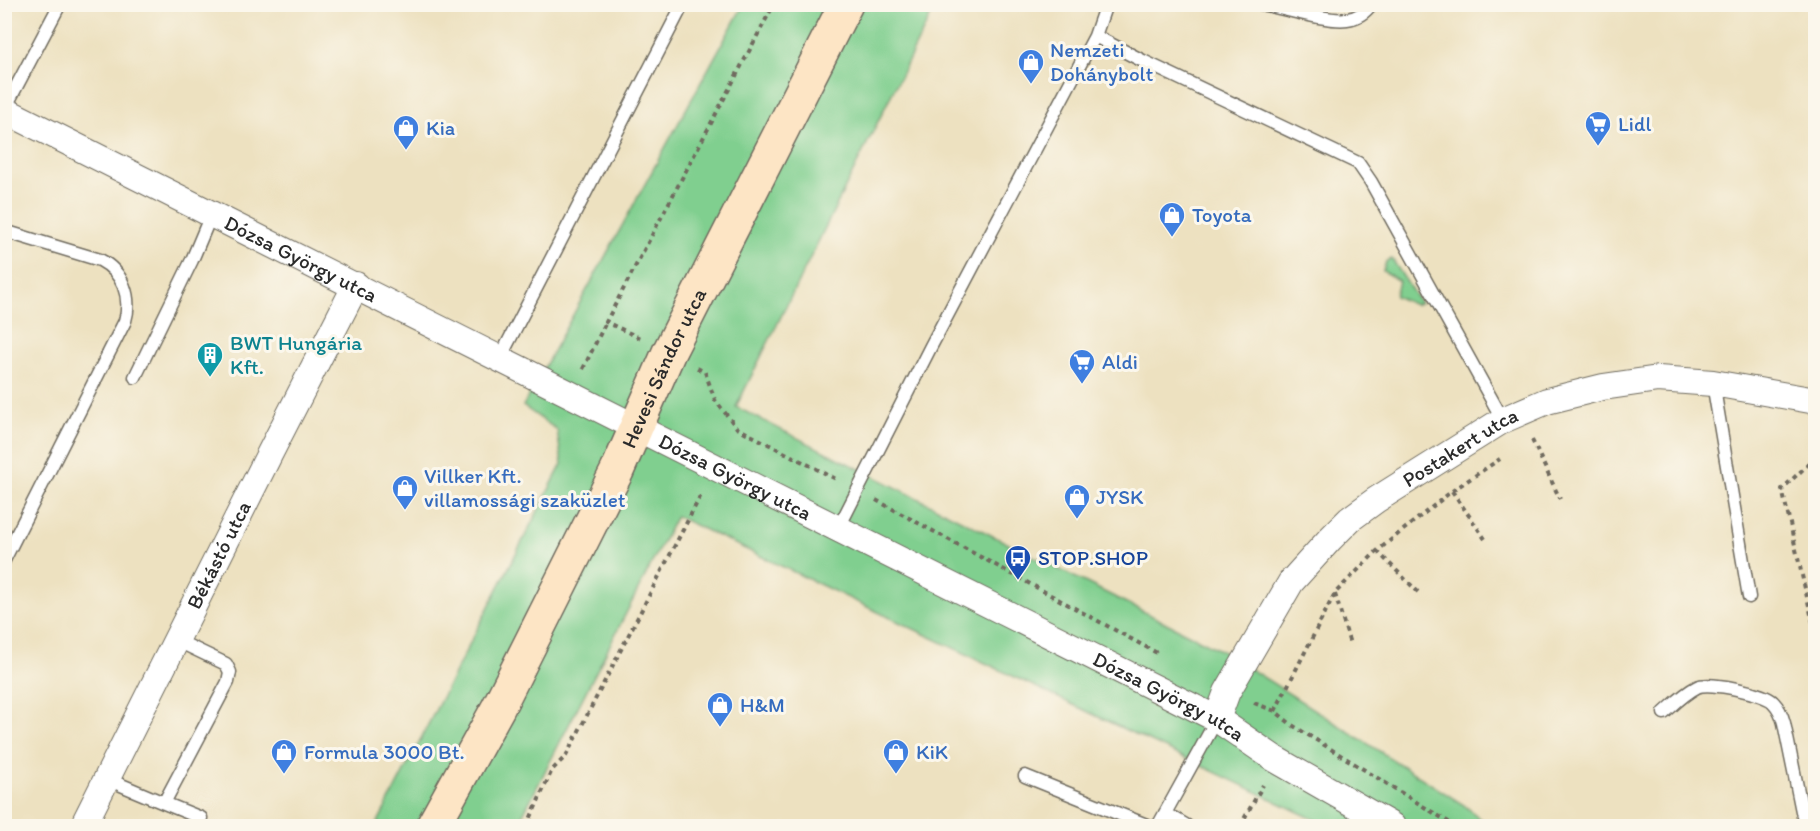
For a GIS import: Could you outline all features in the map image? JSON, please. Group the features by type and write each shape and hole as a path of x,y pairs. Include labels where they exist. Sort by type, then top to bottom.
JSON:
{"main road":[{"name":"Hevesi Sándor utca","path":"433,826 503,698 616,471 669,352 846,4"}],"street":[{"name":"Dózsa György utca","path":"4,110 1217,719 1275,759 1392,826"},
{"name":"Békástó utca","path":"83,826 356,285"},
{"name":"Postakert utca","path":"1217,719 1227,692 1291,582 1330,539 1350,519 1376,500 1503,420 1546,402 1603,387 1658,379 1713,382 1815,400"}],"lane":[{"path":"4,110 60,4"},
{"path":"500,358 683,4"},
{"path":"838,529 856,490 1095,36 1106,4"},
{"path":"1261,4 1291,7 1332,19 1358,16 1371,4"},
{"path":"1095,36 1358,163 1371,182 1503,420"},
{"path":"135,377 192,260 211,215"},
{"path":"4,231 110,265 122,283 128,302 125,321 4,560"},
{"path":"1713,382 1749,597"},
{"path":"164,803 228,682 230,672 226,664 176,640"},
{"path":"1664,713 1698,686 1706,685 1758,695 1775,703 1784,723 1805,826"},
{"path":"1158,826 1217,719"},
{"path":"1025,776 1149,826"},
{"path":"107,779 201,818"},
{"path":"1165,813 1187,826"}],"path":[{"path":"571,394 606,322 774,4"},
{"path":"606,322 705,372 715,400 737,428 1165,658"},
{"path":"1542,436 1531,439 1560,499"},
{"path":"1815,457 1782,489 1815,636"},
{"path":"1275,711 1335,593 1377,551 1452,491 1502,458"},
{"path":"526,826 552,770 566,756 715,468"},
{"path":"1452,491 1485,539"},
{"path":"1377,551 1418,592"},
{"path":"1335,593 1350,645"},
{"path":"1227,692 1275,711 1293,725 1455,826"}],"green space":[{"path":"744,4 936,5 736,407 1222,651 1464,805 1489,826 1328,826 676,516 517,826 376,826 562,464 557,430 523,406"},
{"path":"1392,259 1420,303 1415,305 1395,296 1399,281 1383,271 1386,262"}],"place":[{"name":"Nemzeti Dohánybolt","path":"1031,85"},
{"name":"Lidl","path":"1598,147"},
{"name":"Kia","path":"406,151"},
{"name":"Toyota","path":"1172,238"},
{"name":"BWT Hungária Kft.","path":"210,378"},
{"name":"Aldi","path":"1082,385"},
{"name":"Villker Kft. villamossági szaküzlet","path":"405,511"},
{"name":"JYSK","path":"1077,520"},
{"name":"STOP.SHOP","path":"1018,581"},
{"name":"H&M","path":"720,728"},
{"name":"Formula 3000 Bt.","path":"284,775"},
{"name":"KiK","path":"896,775"}]}
